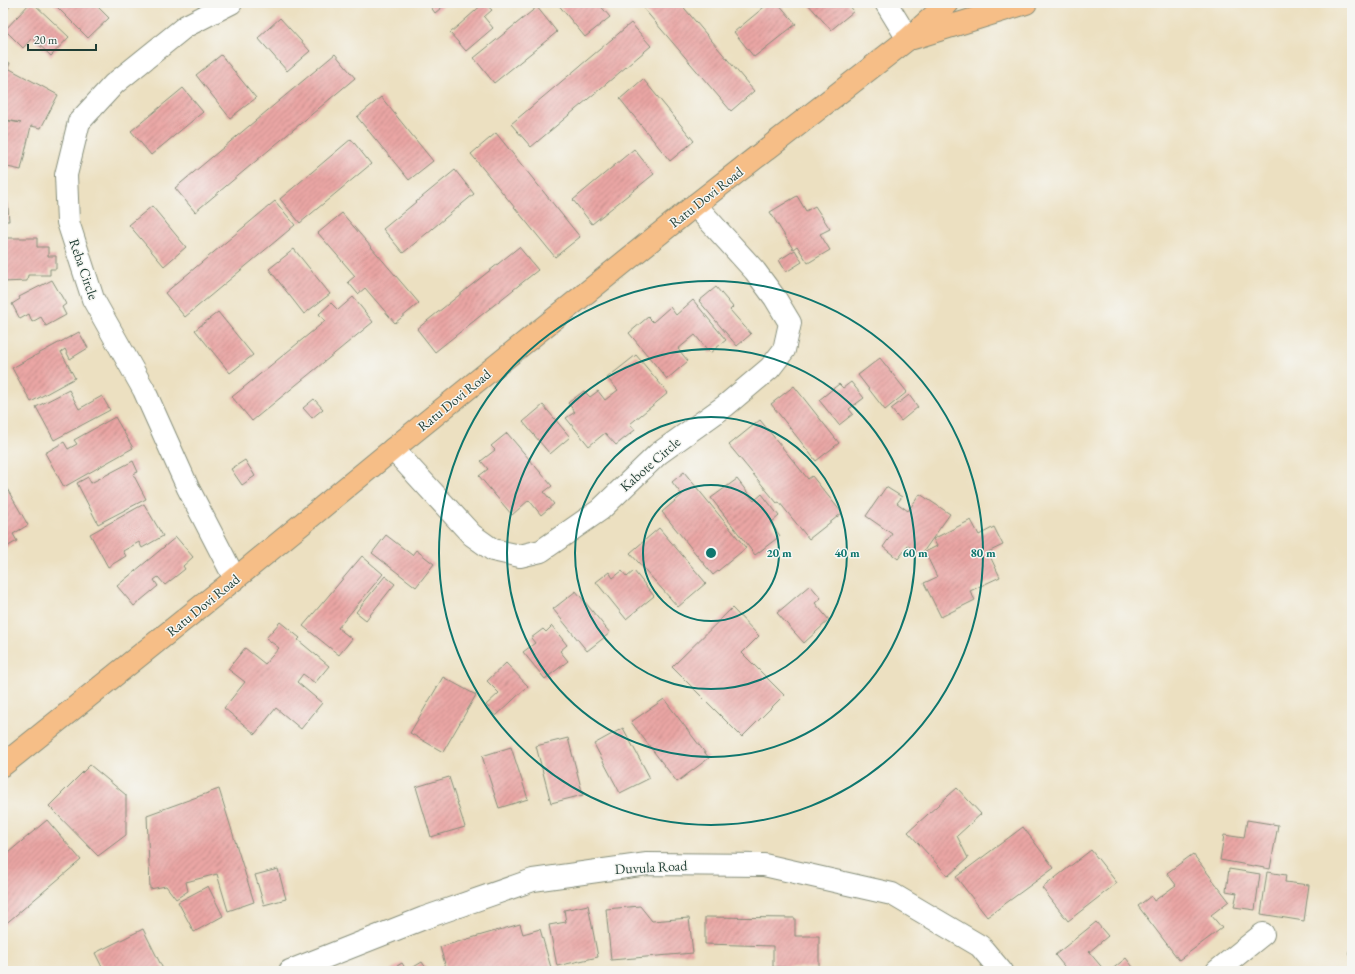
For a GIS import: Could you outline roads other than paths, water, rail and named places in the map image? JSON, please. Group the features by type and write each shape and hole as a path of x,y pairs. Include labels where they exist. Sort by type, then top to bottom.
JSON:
{"main road":[{"name":"Ratu Dovi Road","path":"3,765 235,579 695,205 908,39 948,3"},
{"name":"Ratu Dovi Road","path":"908,39 1026,3"}],"street":[{"name":"Reba Circle","path":"231,3 186,26 114,84 79,122 66,175 68,222 93,299 144,390 188,488 235,579"},
{"path":"886,3 908,39"},
{"name":"Kabote Circle","path":"393,449 472,535 494,550 520,556 541,551 600,510 658,454 725,406 770,368 784,350 790,323 775,298 755,271 695,205"},
{"name":"Duvula Road","path":"290,971 424,918 533,880 647,864 764,865 892,894 980,946 1001,971"},
{"path":"1217,971 1263,934"}]}
